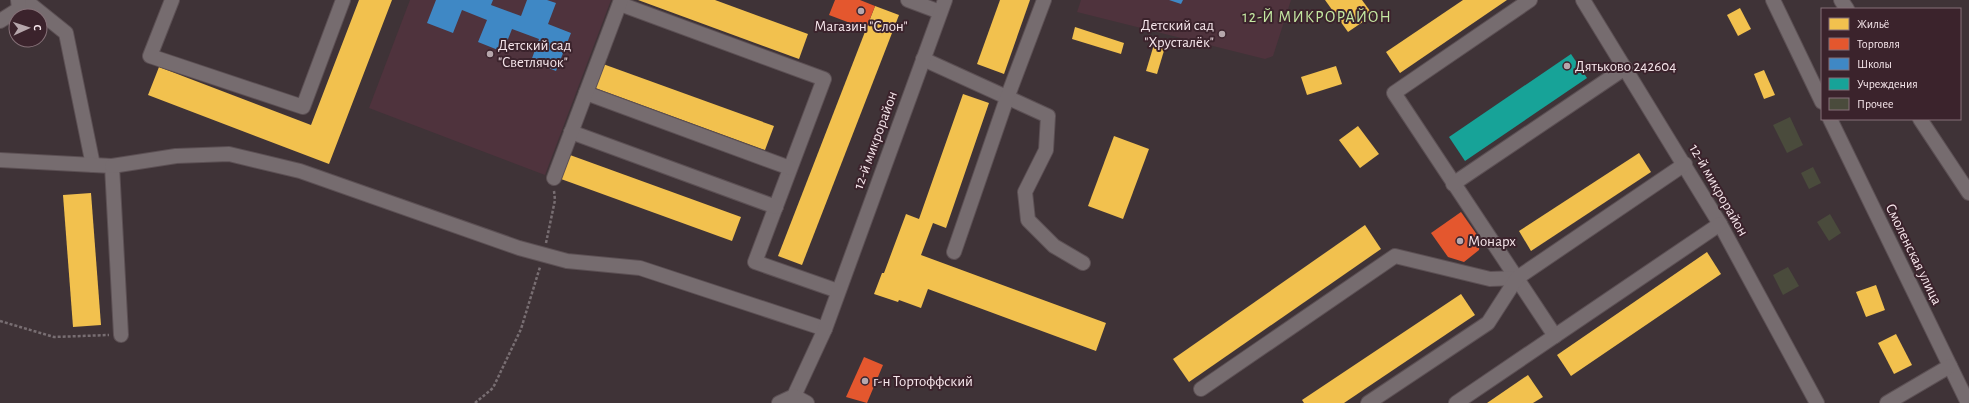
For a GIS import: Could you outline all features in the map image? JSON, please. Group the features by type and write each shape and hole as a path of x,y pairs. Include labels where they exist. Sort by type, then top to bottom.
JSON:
{"street":[{"path":"0,20 19,9 18,0"},
{"path":"25,0 66,33 93,165"},
{"path":"172,0 150,56 302,107 343,0"},
{"path":"908,0 943,6"},
{"path":"954,252 1007,98 1044,0"},
{"path":"1530,0 1394,93 1555,336"},
{"name":"12-й микрорайон","path":"1583,0 1685,164 1720,224 1817,403"},
{"path":"1772,0 1821,100"},
{"path":"554,178 620,2 824,79 755,262 838,291"},
{"name":"12-й микрорайон","path":"794,399 826,329 838,291 943,6"},
{"path":"923,59 1048,116 1046,150 1025,192 1028,220 1054,246 1083,263"},
{"path":"1453,184 1625,68"},
{"path":"586,93 790,168"},
{"name":"Смоленская улица","path":"1830,120 1968,403"},
{"path":"1921,120 1969,193"},
{"path":"572,132 776,207"},
{"path":"0,160 112,166 176,156 229,154 300,172 519,248 567,261 640,268 826,329"},
{"path":"1368,403 1488,323 1517,278 1685,164"},
{"path":"112,166 121,335"},
{"path":"1456,403 1720,224"},
{"path":"1201,389 1395,256 1490,279 1517,278"},
{"path":"1887,403 1950,366"},
{"path":"779,403 794,399 807,403"}],"path":[{"path":"475,403 493,388 521,329 544,255 555,200 554,178"},
{"path":"0,321 54,337 121,335"}],"shaded area":[{"name":"Детский сад \"Светлячок\"","path":"410,0 611,0 545,175 369,108"},
{"name":"Детский сад \"Хрусталёк\"","path":"1081,0 1291,0 1273,56 1265,59 1077,12"}],"building: Жильё":[{"path":"359,0 392,0 329,164 148,95 159,67 311,125"},
{"path":"638,0 715,0 808,34 799,59"},
{"path":"1000,0 1030,0 1004,74 977,64"},
{"path":"1325,0 1362,0 1373,15 1348,32"},
{"path":"1463,0 1507,0 1400,73 1386,52"},
{"path":"875,6 899,15 802,265 778,256"},
{"path":"1740,8 1751,29 1738,36 1727,15"},
{"path":"1075,27 1124,43 1121,54 1072,39"},
{"path":"1155,41 1166,44 1157,74 1146,71"},
{"path":"603,64 774,126 765,150 595,88"},
{"path":"1336,66 1342,84 1307,95 1301,77"},
{"path":"1764,70 1775,95 1764,99 1754,74"},
{"path":"963,94 989,103 946,228 933,223 921,255 1106,323 1096,351 928,289 921,308 899,300 898,302 874,294 882,273 884,273 906,214 919,219"},
{"path":"1358,126 1379,154 1360,168 1339,140"},
{"path":"1114,136 1149,149 1123,219 1088,206"},
{"path":"1639,153 1651,172 1531,251 1519,231"},
{"path":"570,155 741,217 732,241 561,179"},
{"path":"91,193 101,325 73,327 63,195"},
{"path":"1365,225 1381,249 1189,382 1173,359"},
{"path":"1707,252 1721,274 1571,376 1557,355"},
{"path":"1876,285 1885,310 1866,317 1856,292"},
{"path":"1461,294 1475,315 1344,403 1304,403 1302,400"},
{"path":"1896,334 1912,365 1894,374 1878,343"},
{"path":"1528,375 1543,397 1533,403 1487,403"}],"building: Торговля":[{"path":"835,0 860,0 875,6 866,29 829,15"},
{"path":"1461,212 1480,239 1479,250 1464,262 1448,257 1431,233"},
{"name":"г-н Тортоффский","path":"864,357 883,365 867,403 846,397"}],"building: Школы":[{"path":"436,0 493,0 491,5 521,16 527,0 547,0 556,3 548,24 571,33 556,71 531,61 539,39 512,29 503,52 478,42 487,20 462,10 453,33 427,23"},
{"path":"1169,0 1183,0 1181,4"}],"building: Учреждения":[{"path":"1571,54 1587,78 1465,161 1449,137"}],"building: Прочее":[{"path":"1790,117 1803,145 1787,153 1773,125"},
{"path":"1813,167 1821,183 1809,189 1801,173"},
{"path":"1830,214 1841,233 1829,241 1817,222"},
{"path":"1788,267 1799,286 1783,295 1773,275"}],"place":[{"name":"Магазин \"Слон\"","path":"861,11"},
{"name":"Детский сад \"Хрусталёк\"","path":"1222,34"},
{"name":"Детский сад \"Светлячок\"","path":"490,54"},
{"name":"Дятьково 242604","path":"1567,66"},
{"name":"Монарх","path":"1460,241"},
{"name":"г-н Тортоффский","path":"865,381"}],"district":[{"name":"12-Й МИКРОРАЙОН","path":"1317,16"}]}
